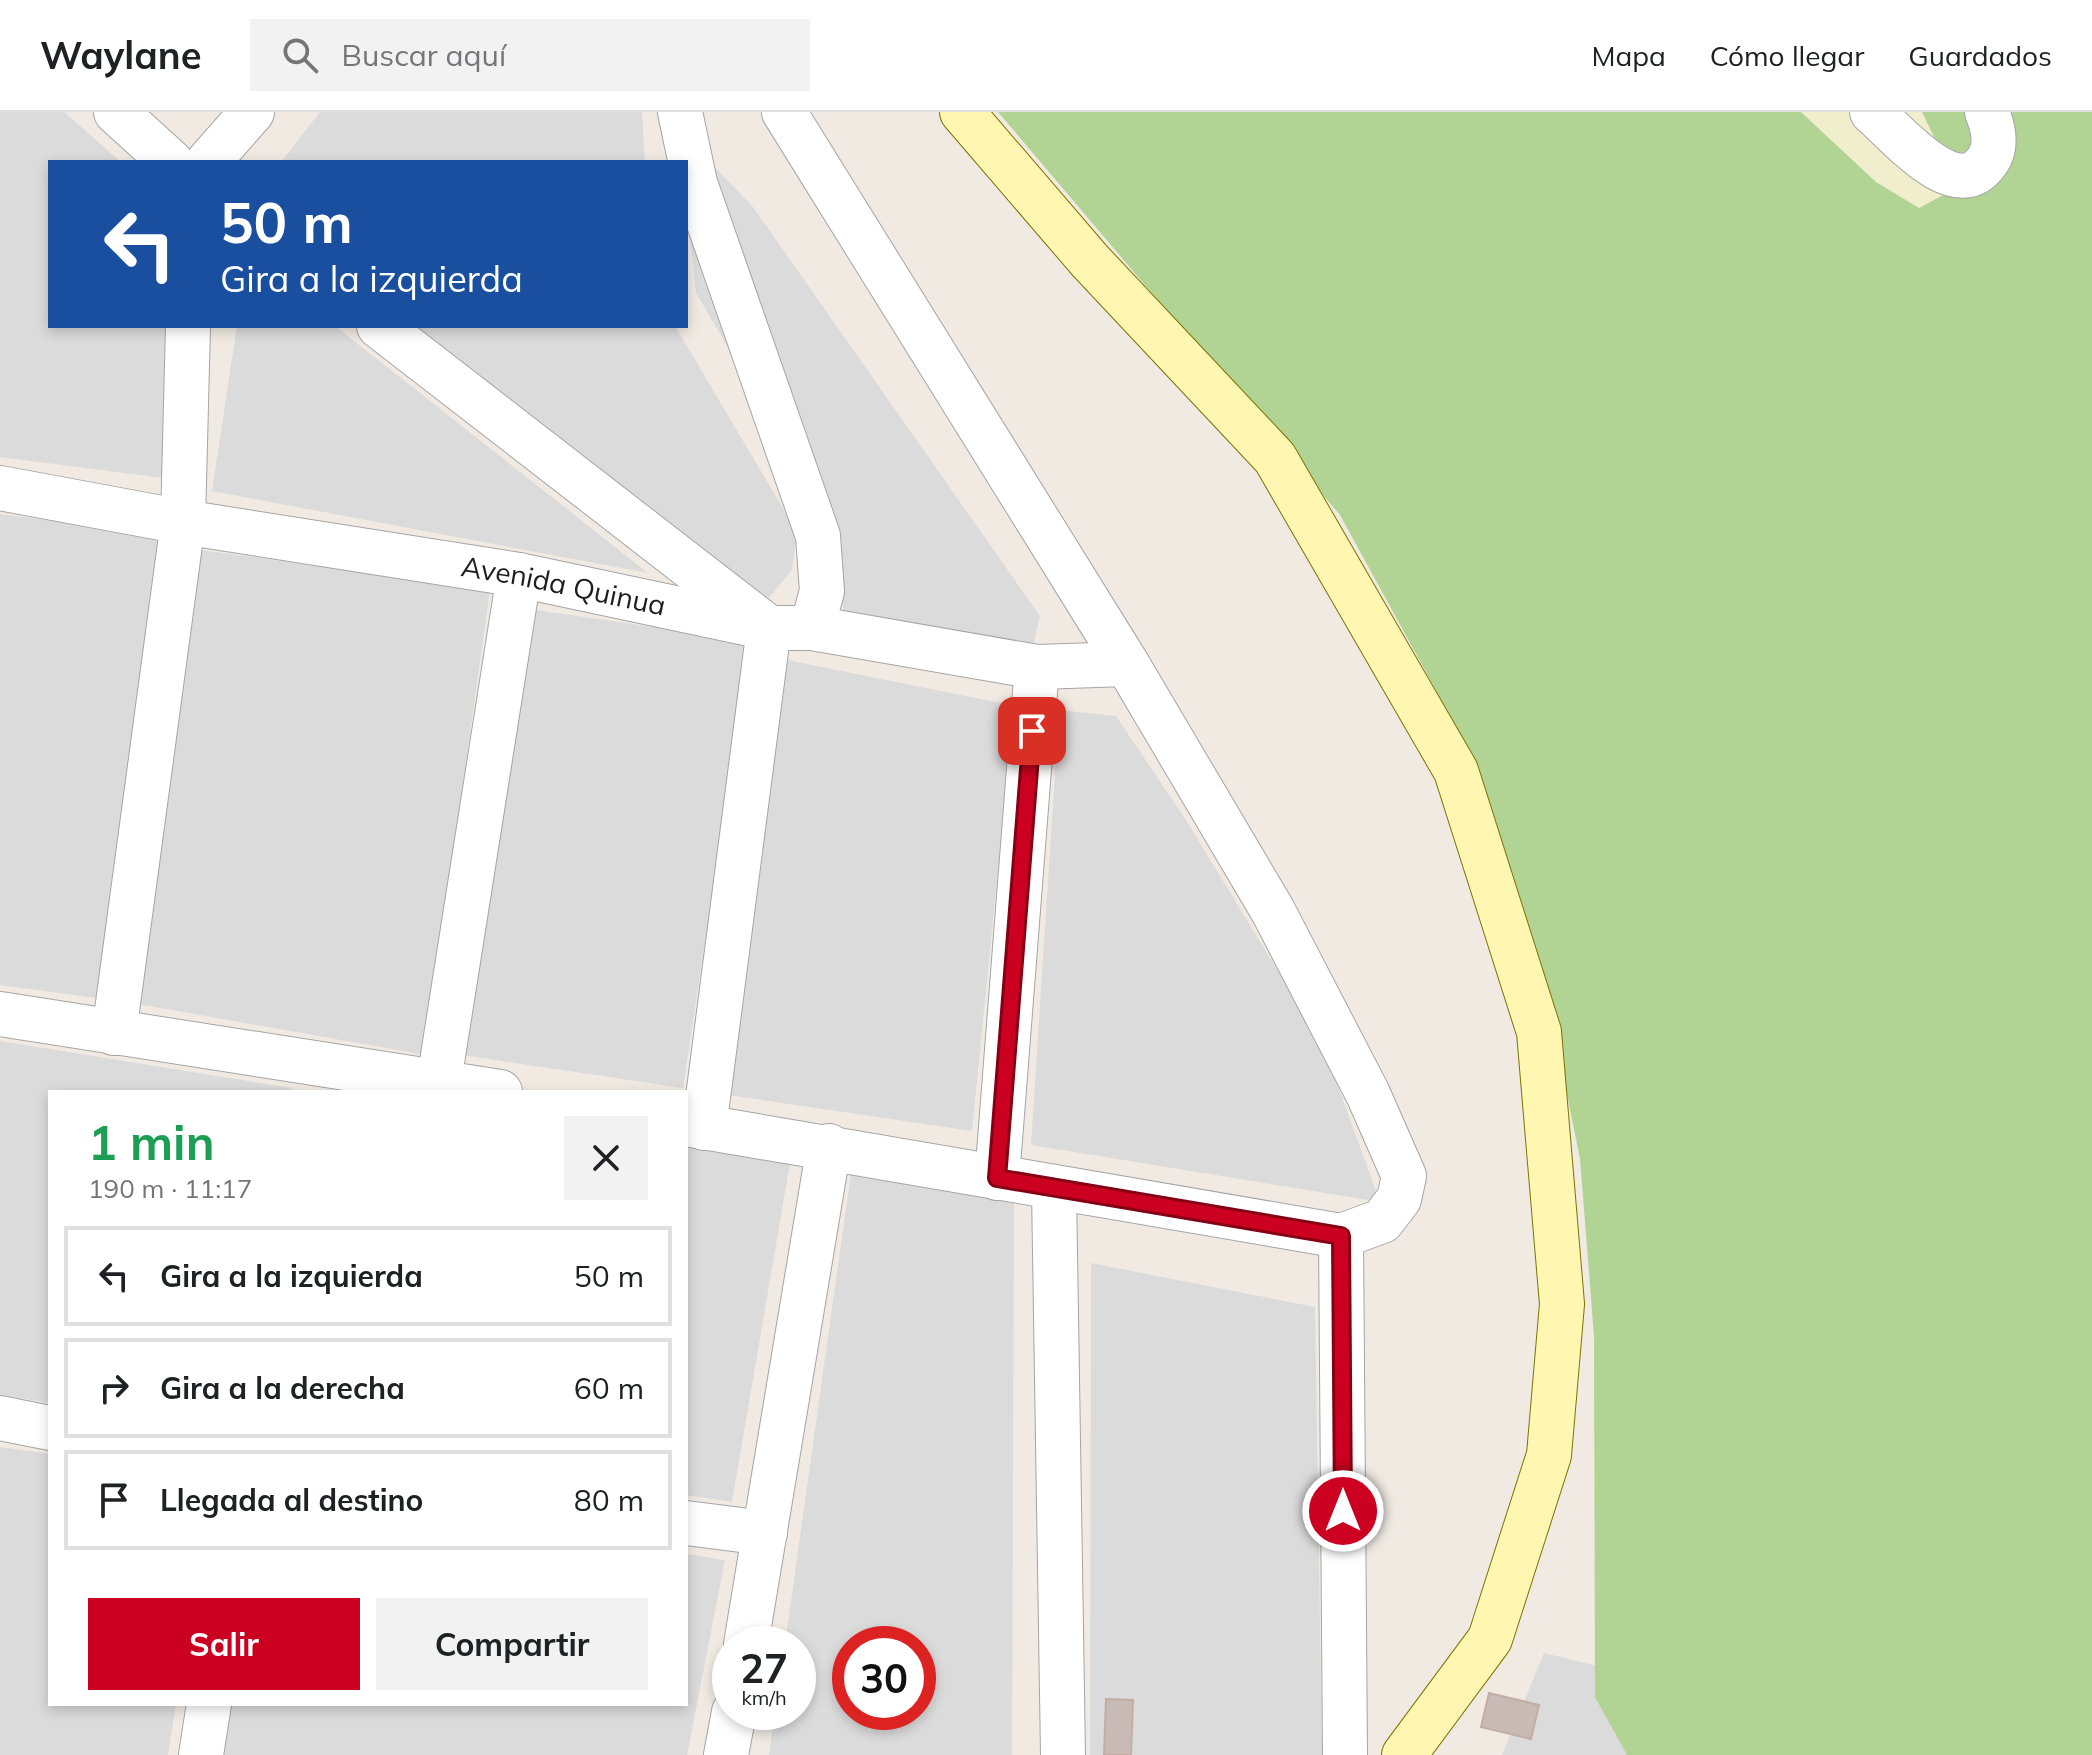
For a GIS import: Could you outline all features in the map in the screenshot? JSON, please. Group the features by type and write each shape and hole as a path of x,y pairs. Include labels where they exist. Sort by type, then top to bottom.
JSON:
{"street":[{"path":"116,112 169,160"},
{"path":"210,160 252,112"},
{"path":"680,112 695,183 818,536 822,591 812,628"},
{"path":"382,328 769,628 695,1126 829,1146 1054,1189 1341,1236 1382,1221 1399,1199 1404,1176 1368,1094 1273,911 1127,664 784,112"},
{"path":"962,112 1090,261 1275,458 1456,771 1539,1032 1562,1304 1549,1455 1490,1639 1404,1755"},
{"path":"1872,112 1946,176 1966,178 1977,174 1991,158 1994,138 1987,112"},
{"path":"114,1033 183,522 188,328"},
{"name":"Avenida Quinua","path":"0,488 183,522 519,575 769,628 812,628 1037,667 1127,664"},
{"path":"439,1081 519,575"},
{"path":"997,1178 1037,667"},
{"path":"0,1014 114,1033 319,1078 439,1081 489,1090"},
{"path":"749,1626 829,1146"},
{"path":"1054,1189 1063,1755"},
{"path":"1341,1236 1345,1755"},
{"path":"0,1418 48,1428"},
{"path":"688,1523 765,1533"},
{"path":"201,1755 209,1706"},
{"path":"726,1755 731,1730"}],"shaded area":[{"path":"0,112 64,112 119,160 48,160 48,328 187,328 171,479 0,457"},
{"path":"320,112 642,112 645,160 283,160"},
{"path":"1801,112 1922,112 1958,188 1919,208 1876,182"},
{"path":"679,130 753,207 1040,616 1028,667 845,623 831,523 696,293 688,216 688,160 682,160"},
{"path":"237,328 338,328 648,573 212,491"},
{"path":"410,328 676,328 797,532 792,570 763,605"},
{"path":"0,514 168,536 103,999 0,985"},
{"path":"201,550 490,590 425,1055 138,1004"},
{"path":"522,608 750,641 683,1088 455,1054"},
{"path":"787,660 1020,707 1003,819 972,1131 728,1095"},
{"path":"1059,710 1116,716 1186,820 1323,1045 1380,1202 1031,1145"},
{"path":"0,1041 292,1088 48,1090 48,1403 0,1395"},
{"path":"688,1146 790,1163 732,1502 688,1495"},
{"path":"852,1166 1014,1201 1012,1755 769,1755 772,1730 816,1730 816,1626 788,1626"},
{"path":"1091,1263 1315,1307 1322,1755 1090,1755"},
{"path":"0,1447 48,1454 48,1706 176,1706 168,1755 0,1755"},
{"path":"688,1554 725,1560 687,1755 214,1755 223,1706 688,1706"},
{"path":"1544,1653 1606,1668 1628,1755 1502,1755"}],"green space":[{"path":"998,112 1801,112 1876,182 1919,208 1958,187 1922,112 2092,112 2092,1755 1627,1755 1595,1697 1594,1336 1580,1159 1544,980 1479,769 1340,515"}],"building":[{"path":"1489,1693 1539,1705 1531,1739 1481,1727"},
{"path":"1106,1699 1133,1700 1131,1755 1104,1755"}],"route":[{"path":"1032,731 997,1178 1341,1236 1343,1511"}]}
